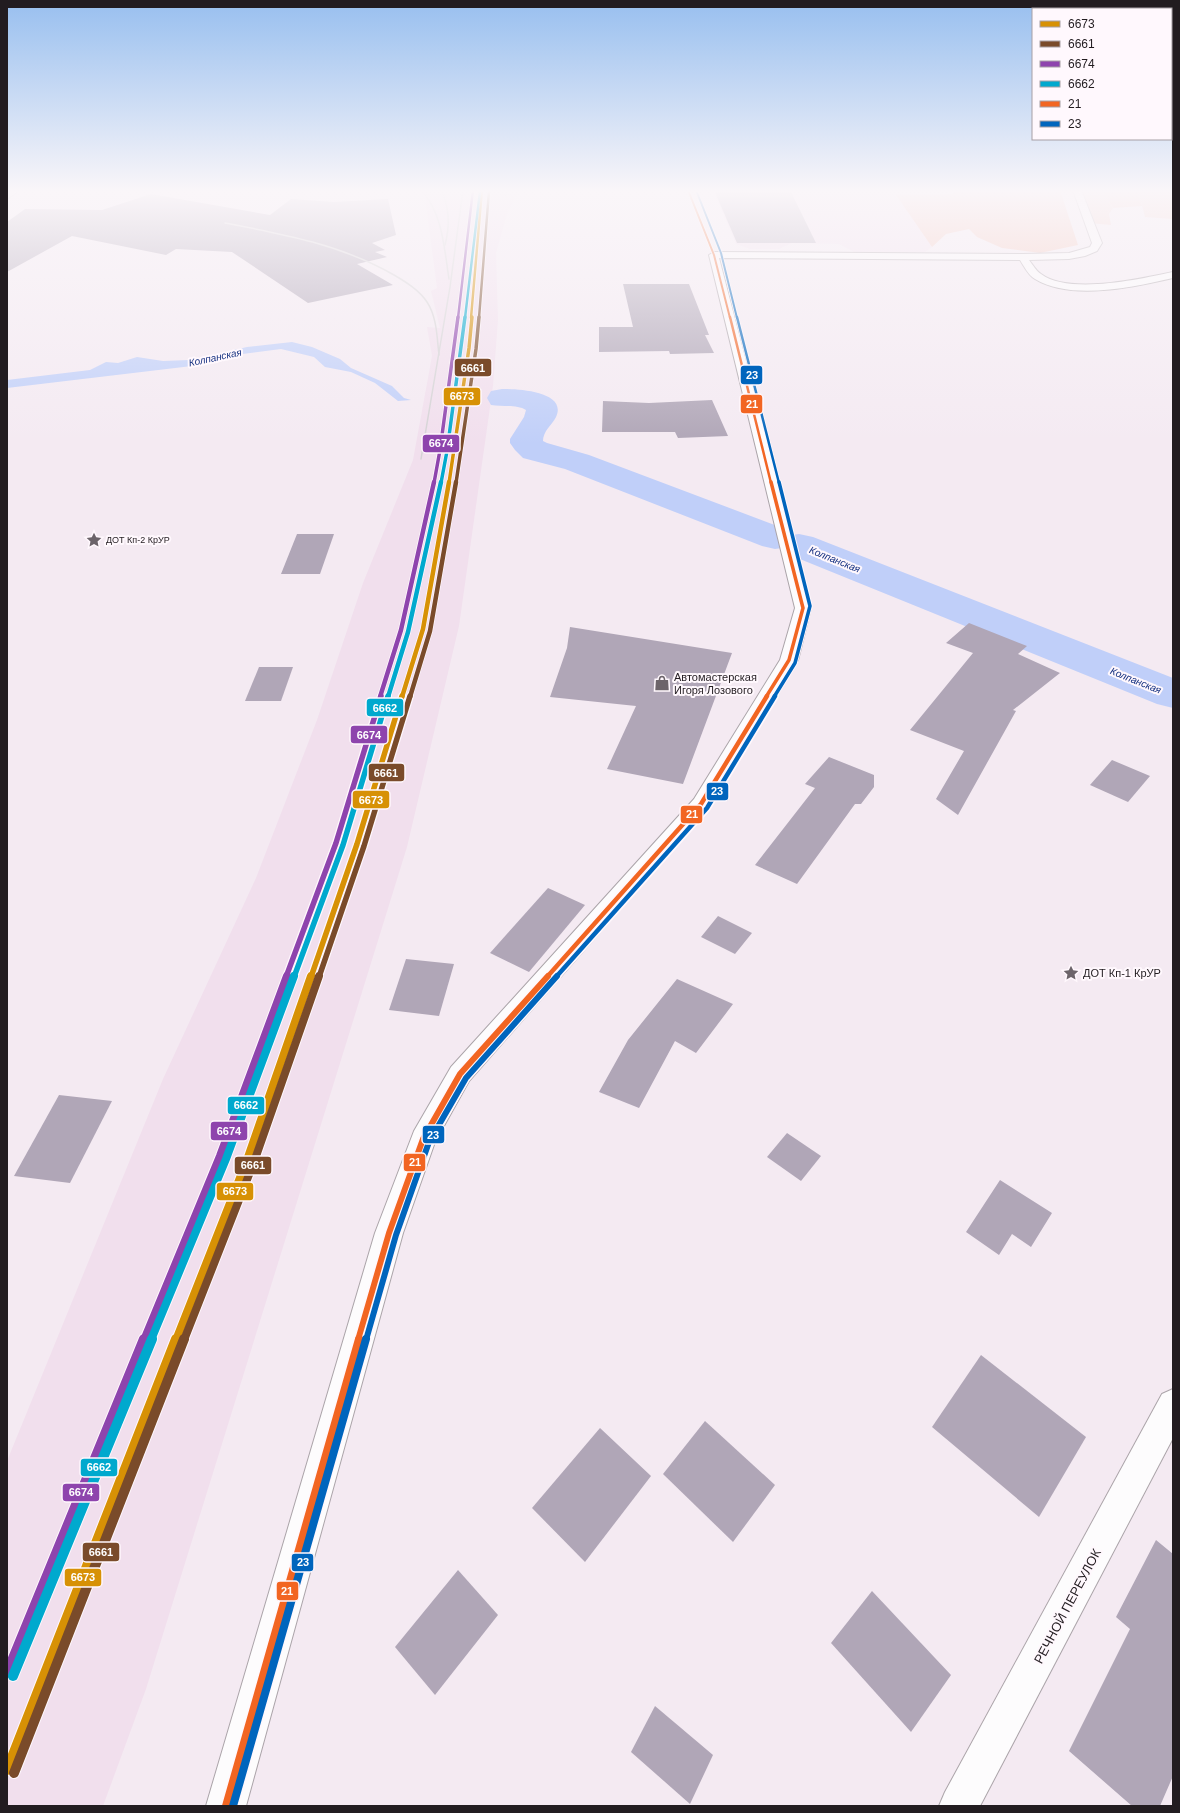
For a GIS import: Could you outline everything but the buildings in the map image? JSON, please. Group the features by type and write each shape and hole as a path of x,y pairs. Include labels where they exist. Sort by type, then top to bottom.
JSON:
{"street":[{"path":"226,1806 389,1233 423,1138 460,1074 701,804 788,660 804,608 719,275"},
{"path":"1035,275 1042,279 1068,285 1119,286 1173,275"},
{"name":"РЕЧНОЙ ПЕРЕУЛОК","path":"959,1806 1173,1405"}],"shaded area":[{"path":"435,275 497,275 498,320 493,386 459,626 407,847 146,1689 103,1806 7,1806 7,1461 163,1079 256,878 317,720 363,583 413,460 432,356 427,327 440,328 431,291 437,288"}],"water":[{"path":"292,342 312,347 340,359 351,368 392,386 404,398 411,400 398,401 375,383 351,372 325,367 314,357 281,349 235,355 192,366 7,388 7,380 90,370 106,362 118,363 137,357 163,361 189,360 247,347"}],"waterway":[{"name":"Колпанская","path":"502,398 518,398 534,401 542,408 540,417 527,439 527,443 535,450 549,456 577,462 775,538"},
{"name":"Колпанская","path":"775,538 799,545"},
{"name":"Колпанская","path":"799,545 1173,694"}],"railway":[{"path":"393,275 412,287 427,302 433,314 439,353"},
{"path":"448,275 449,279"},
{"path":"439,353 452,275"},
{"path":"421,459 439,353"}],"transit line":[{"name":"6674","path":"7,1673 220,1156 336,843 401,630 425,527 440,450 463,275"},
{"name":"6662","path":"13,1676 226,1159 343,845 408,632 432,528 447,451 461,354 470,275"},
{"name":"6673","path":"7,1770 247,1160 357,844 423,629 442,527 469,348 475,275"},
{"name":"6661","path":"14,1773 254,1162 364,846 430,631 449,528 476,349 482,275"},
{"name":"21","path":"226,1806 389,1233 423,1139 460,1074 701,804 789,660 803,608 719,275"},
{"name":"23","path":"233,1806 396,1235 429,1142 466,1078 707,808 795,663 810,606 726,275"}],"place":[{"name":"ДОТ Кп-2 КрУР","path":"94,540"},
{"name":"Автомастерская Игоря Лозового","path":"662,683"},
{"name":"ДОТ Кп-1 КрУР","path":"1071,973"}]}
